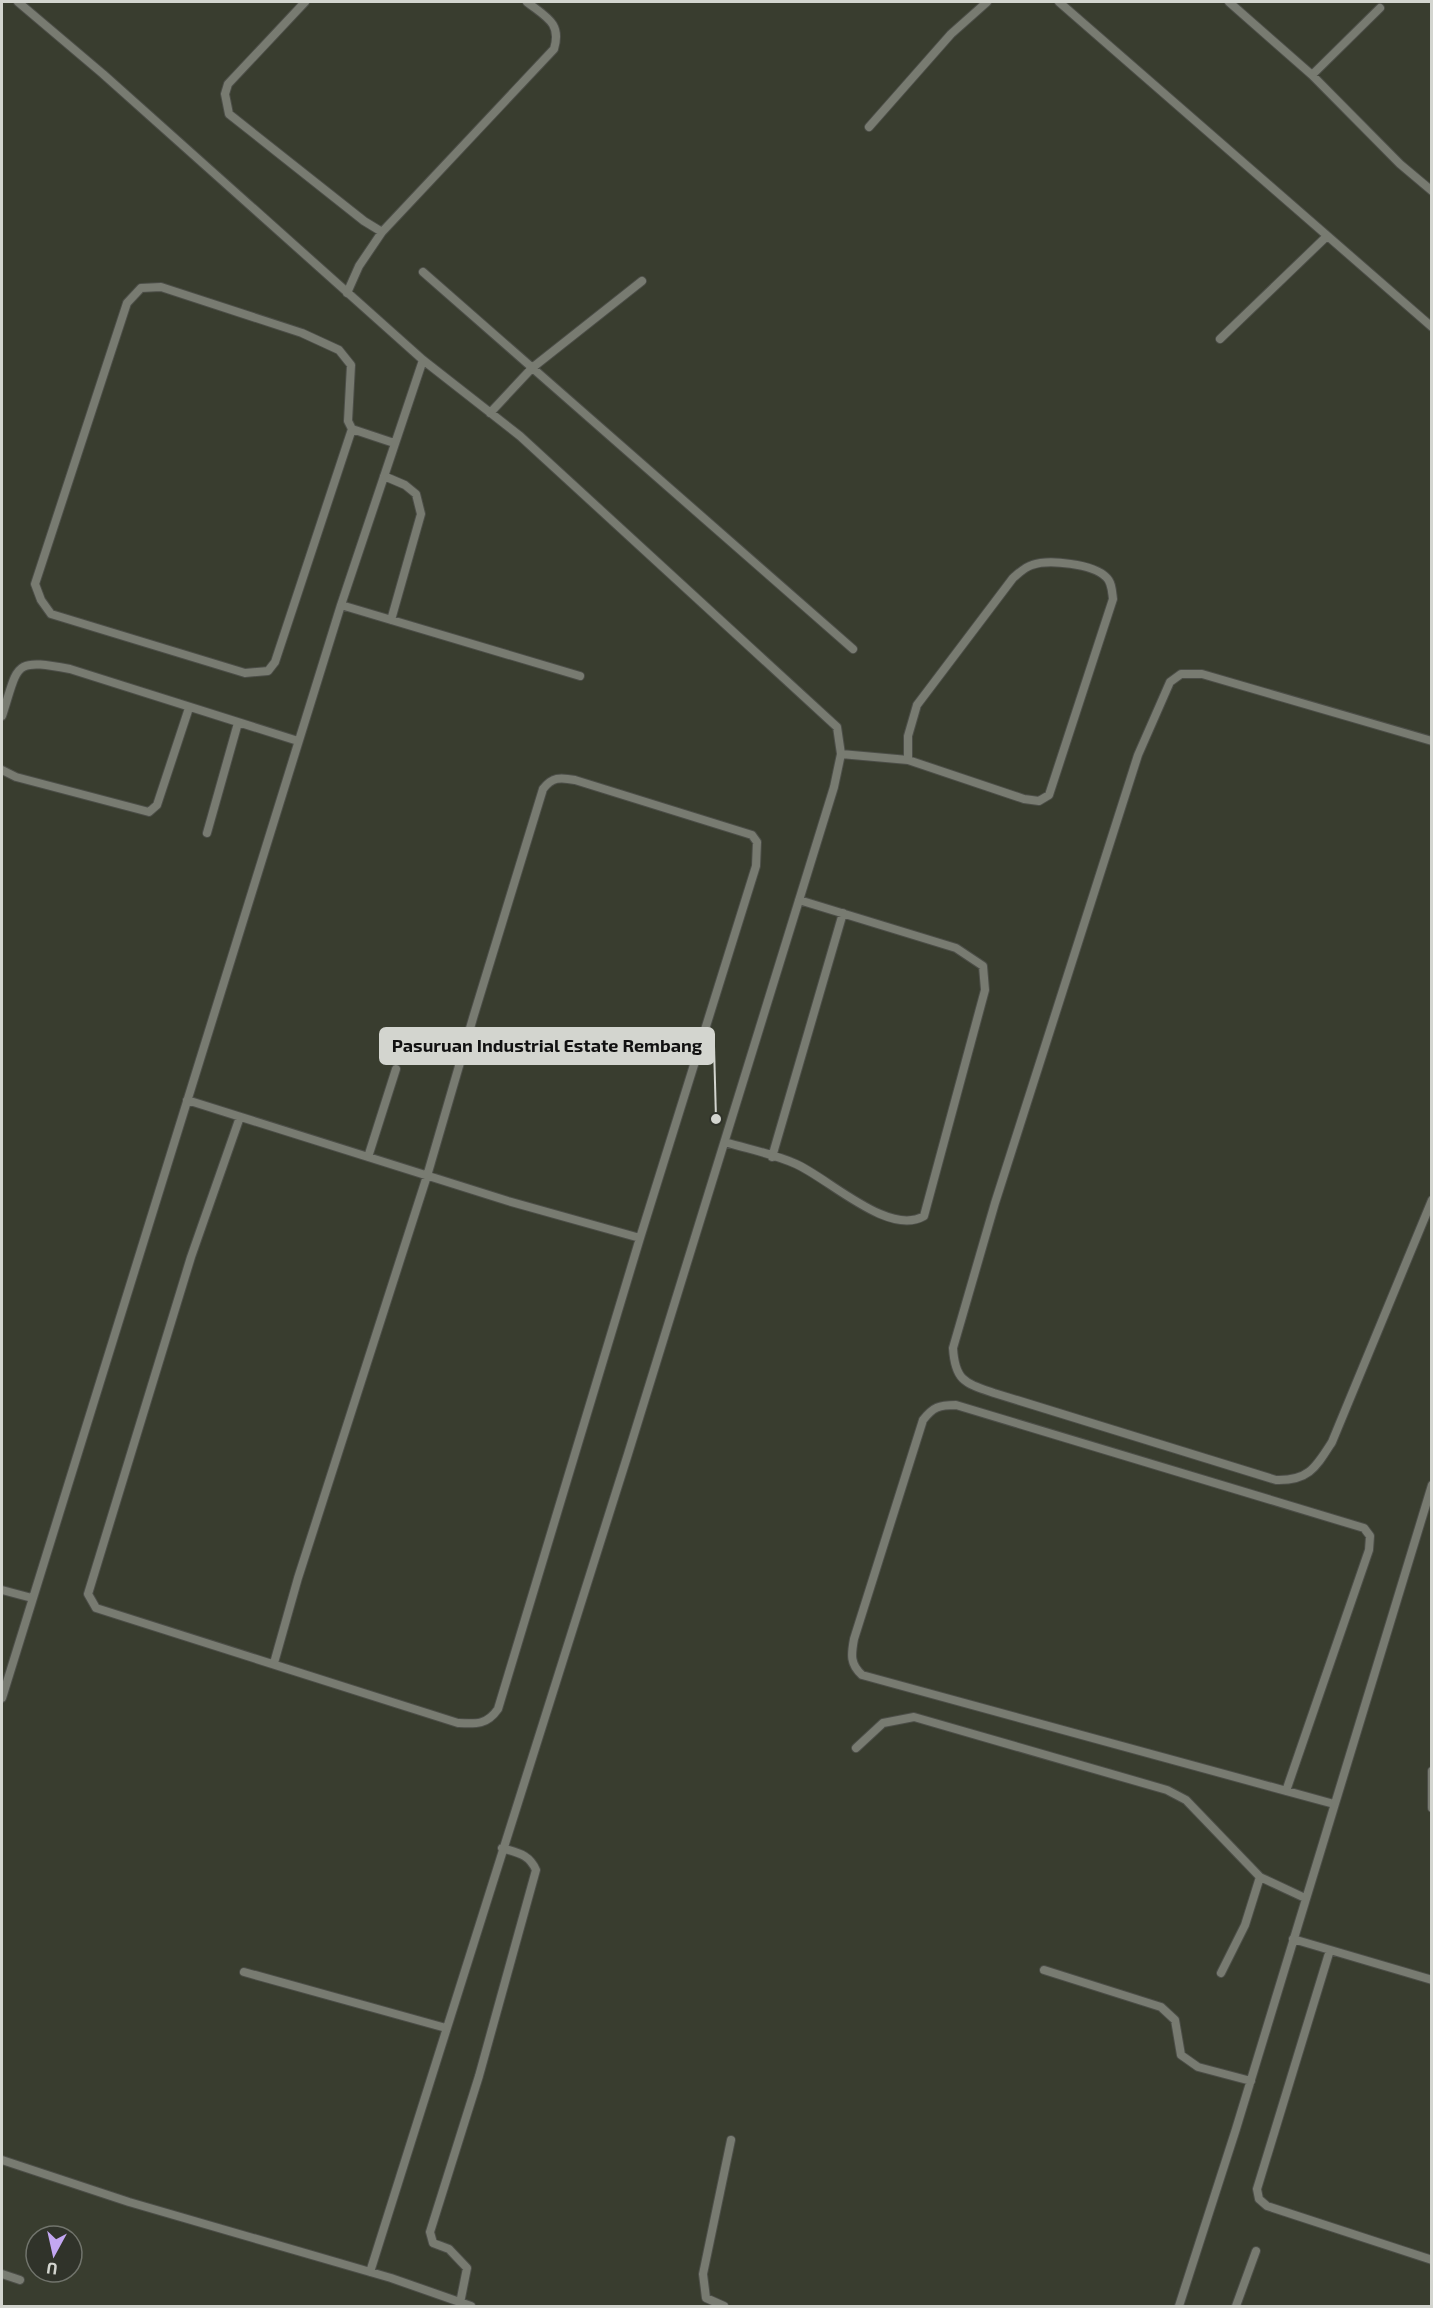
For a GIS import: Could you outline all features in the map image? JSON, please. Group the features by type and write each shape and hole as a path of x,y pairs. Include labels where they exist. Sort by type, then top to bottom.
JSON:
{"lane":[{"path":"18,2 103,74 423,360 520,436 837,727 841,754 834,787 800,900 370,2272"},
{"path":"305,2 228,84 225,104 229,114 364,221 382,232"},
{"path":"347,293 359,266 382,232 554,49 557,30 527,2"},
{"path":"869,127 951,34 987,2"},
{"path":"1059,2 1431,327"},
{"path":"1229,2 1311,75 1400,164 1431,191"},
{"path":"1311,75 1380,8"},
{"path":"1220,339 1326,237"},
{"path":"423,272 853,649"},
{"path":"490,413 532,368 642,281"},
{"path":"352,429 275,662 268,671 245,673 51,614 41,600 35,584 127,303 141,288 161,287 302,333 339,350 351,365 348,422 352,429 394,443"},
{"path":"2,1698 340,605 423,360"},
{"path":"384,476 405,485 416,494 421,514 391,620"},
{"path":"841,754 868,754 909,760 1024,799 1039,801 1049,795 1113,599 1111,584 1106,576 1087,567 1049,561 1031,565 1012,578 917,705 908,736 909,760"},
{"path":"340,605 580,676"},
{"path":"2,716 15,677 22,666 33,662 70,669 298,741"},
{"path":"1431,741 1202,674 1181,674 1170,682 1138,755 995,1203 953,1348 954,1367 959,1377 971,1385 994,1393 1276,1479 1295,1480 1306,1475 1318,1463 1332,1442 1431,1200"},
{"path":"2,770 16,777 149,812 157,805 189,708"},
{"path":"207,833 238,723"},
{"path":"240,1117 190,1257 88,1594 96,1608 458,1723 476,1724 490,1721 498,1709 640,1238 756,866 757,842 752,835 575,780 562,777 550,780 543,789 472,1018 428,1176 298,1578 274,1663"},
{"path":"725,1142 795,1164 851,1199 889,1218 916,1221 924,1216 985,990 983,966 956,948 800,900"},
{"path":"772,1157 843,913"},
{"path":"368,1157 396,1069"},
{"path":"187,1100 428,1176 640,1238"},
{"path":"1286,1791 1369,1550 1370,1536 1364,1528 1176,1469 956,1405 940,1405 931,1409 922,1420 854,1639 851,1654 853,1667 862,1675 1286,1791 1334,1804"},
{"path":"1179,2307 1251,2081 1431,1485"},
{"path":"2,1590 32,1599"},
{"path":"856,1748 883,1723 914,1717 1167,1790 1186,1800 1232,1851 1260,1877 1305,1898"},
{"path":"1431,1771 1431,1808"},
{"path":"460,2303 467,2268 449,2249 434,2243 430,2232 479,2076 536,1870 531,1860 522,1854 502,1848"},
{"path":"1221,1973 1245,1925 1260,1877"},
{"path":"1293,1939 1431,1980"},
{"path":"1330,1950 1257,2189 1259,2199 1267,2206 1431,2260"},
{"path":"1044,1970 1161,2007 1176,2020 1181,2055 1198,2067 1251,2081"},
{"path":"243,1972 446,2028"},
{"path":"724,2307 706,2298 703,2274 731,2140"},
{"path":"2,2160 129,2202 370,2272 471,2307"},
{"path":"1236,2307 1256,2251"},
{"path":"2,2274 20,2280"}],"shaded area":[{"path":"2,2 1431,2 1431,2306 2,2306"}],"place":[{"name":"Pasuruan Industrial Estate Rembang","path":"716,1119"}]}
